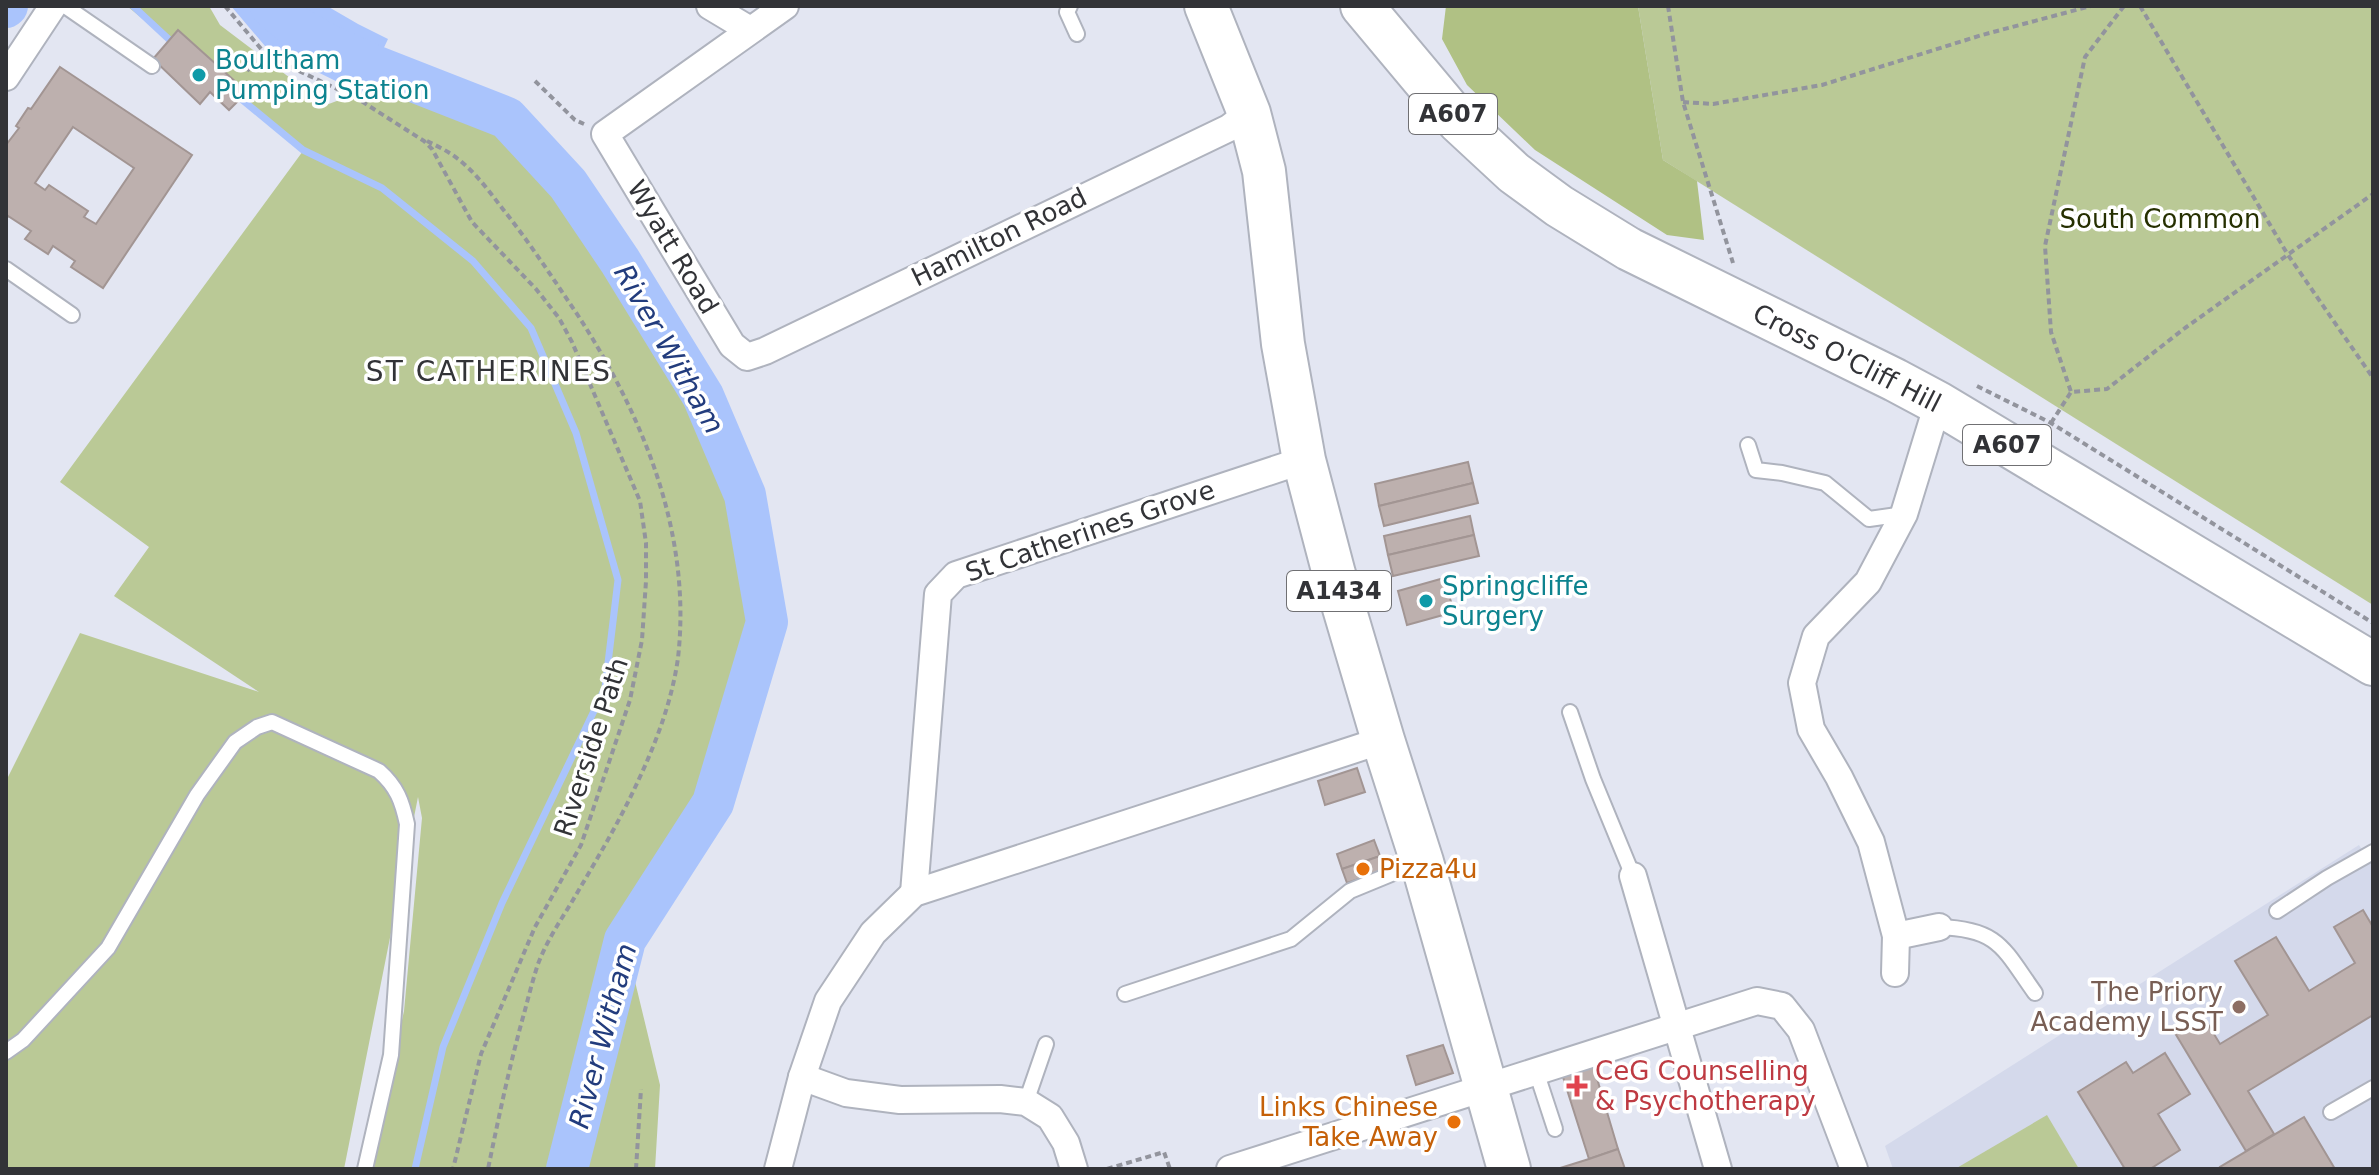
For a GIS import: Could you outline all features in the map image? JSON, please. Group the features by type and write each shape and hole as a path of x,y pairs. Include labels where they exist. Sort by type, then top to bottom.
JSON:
{"main road":[{"name":"A1434","path":"1206,6 1249,113 1264,171 1283,344 1304,460 1334,574 1422,862 1509,1169"},
{"name":"Cross O'Cliff Hill","path":"1362,6 1459,122 1497,159 1559,206 1629,249 1938,403 2373,664"}],"street":[{"path":"6,77 53,6"},
{"path":"710,6 750,30"},
{"path":"605,134 785,6"},
{"name":"Hamilton Road","path":"747,357 1229,128 1249,113"},
{"name":"Wyatt Road","path":"605,134 732,345 747,357"},
{"path":"1895,973 1896,936 1871,842 1811,729 1802,683 1816,636 1868,582 1904,514 1938,403"},
{"name":"St Catherines Grove","path":"914,893 938,594 956,575 1304,460"},
{"path":"778,1169 802,1077 828,1001 873,933 914,893 1383,740"},
{"path":"1633,876 1718,1169"},
{"path":"1896,936 1939,927"},
{"path":"1230,1169 1757,1001 1782,1006 1801,1030 1854,1169"},
{"path":"802,1077 846,1093 900,1100 1000,1099 1026,1102 1050,1117 1066,1143 1074,1169"}],"lane":[{"path":"65,6 152,66"},
{"path":"1070,6 1067,12 1077,34"},
{"path":"6,269 72,315"},
{"path":"1748,445 1756,470 1825,483 1869,519 1904,514"},
{"path":"1570,712 1593,779 1633,876"},
{"path":"6,1052 23,1040 108,948 197,795 235,742 257,727 272,722 379,771 391,782 402,800 407,824 391,1055 365,1169"},
{"path":"2277,911 2373,852"},
{"path":"1125,994 1291,939 1350,891 1422,862"},
{"path":"1939,927 1968,928 2002,946 2035,993"},
{"path":"1026,1102 1046,1044"},
{"path":"1536,1071 1555,1129"},
{"path":"2331,1112 2373,1088"}],"path":[{"name":"Riverside Path","path":"225,6 264,51 292,68 358,99 424,141 439,159 472,222 536,289 559,318 640,501 646,543 642,640 630,700 581,845 535,927 481,1054 453,1169"},
{"path":"1668,6 1683,102 1746,306"},
{"path":"1683,102 1713,104 1822,85 1982,35 2091,6"},
{"path":"2071,392 2051,332 2045,246 2085,57 2124,6"},
{"path":"2140,6 2288,255 2373,378"},
{"path":"247,71 264,51"},
{"path":"535,81 575,120 605,134"},
{"path":"414,134 468,167 511,219 591,335 625,395 648,448 664,495 679,584 677,661 662,724 628,802 538,964 488,1169"},
{"path":"2071,392 2107,389 2185,328 2373,194"},
{"path":"2051,423 2071,392"},
{"path":"636,1169 641,1089"},
{"path":"1107,1169 1164,1152 1170,1169"}],"shaded area":[{"name":"The Priory Academy LSST","path":"2359,845 2373,867 2373,1169 1893,1169 1885,1146"}],"green space":[{"path":"127,6 209,6 220,25 326,105 401,77 507,118 568,184 620,261 703,396 745,495 767,622 713,803 625,940 660,1085 655,1169 369,1169 404,1011 422,818 418,797 344,1169 6,1169 6,781 80,633 259,692 114,596 149,547 60,482 303,151"},
{"path":"1446,6 1638,6 1663,160 1697,181 1704,240 1667,235 1535,150 1467,85 1442,39"},
{"name":"South Common","path":"1638,6 2373,6 2373,605 1663,160"},
{"path":"2047,1115 2079,1169 1955,1169"}],"water":[{"path":"231,6 327,6 388,39 362,94 265,46"}],"building":[{"name":"Boultham Pumping Station","path":"178,30 247,92 229,110 210,92 200,104 153,59"},
{"path":"60,67 192,155 103,288 71,267 75,261 53,246 48,254 25,239 31,231 8,216 6,220 6,145 19,128 16,126 28,108 31,109","holes":["73,127 134,168 96,224 84,217 88,211 49,185 45,190 35,183"]},
{"path":"1468,462 1473,483 1379,506 1375,484"},
{"path":"1473,483 1478,503 1384,526 1379,506"},
{"path":"1470,516 1474,535 1388,555 1384,536"},
{"path":"1474,535 1479,556 1393,576 1388,555"},
{"name":"Springcliffe Surgery","path":"1444,578 1454,612 1407,625 1398,591"},
{"path":"1357,768 1365,792 1325,805 1318,781"},
{"path":"1374,840 1380,856 1342,869 1337,854"},
{"name":"Pizza4u","path":"1380,856 1385,870 1347,883 1342,869"},
{"path":"2363,910 2373,927 2373,1015 2248,1091 2274,1134 2246,1151 2172,1028 2200,1011 2220,1044 2268,1015 2235,961 2276,937 2309,991 2355,963 2334,927"},
{"path":"1443,1045 1453,1073 1416,1085 1407,1056"},
{"path":"2165,1053 2190,1094 2158,1114 2180,1150 2150,1169 2125,1169 2078,1092 2126,1062 2133,1073"},
{"path":"1593,1065 1618,1149 1589,1159 1562,1074"},
{"path":"2304,1117 2335,1169 2221,1169 2220,1167"},
{"path":"1618,1149 1625,1169 1557,1169 1589,1159"}],"waterway":[{"path":"133,6 175,45"},
{"name":"River Witham","path":"271,6 293,25 324,43 507,118 568,184 620,261 703,396 745,495 767,622 713,803 625,940 567,1169"},
{"path":"234,93 303,150 382,188 473,261 531,328 576,433 618,580 605,688 502,903 443,1047 415,1169"}],"place":[{"name":"Boultham Pumping Station","path":"199,75"},
{"name":"Springcliffe Surgery","path":"1426,601"},
{"name":"Pizza4u","path":"1363,869"},
{"name":"The Priory Academy LSST","path":"2239,1007"},
{"name":"CeG Counselling & Psychotherapy","path":"1577,1086"},
{"name":"Links Chinese Take Away","path":"1454,1122"}],"district":[{"name":"ST CATHERINES","path":"489,371"}]}
